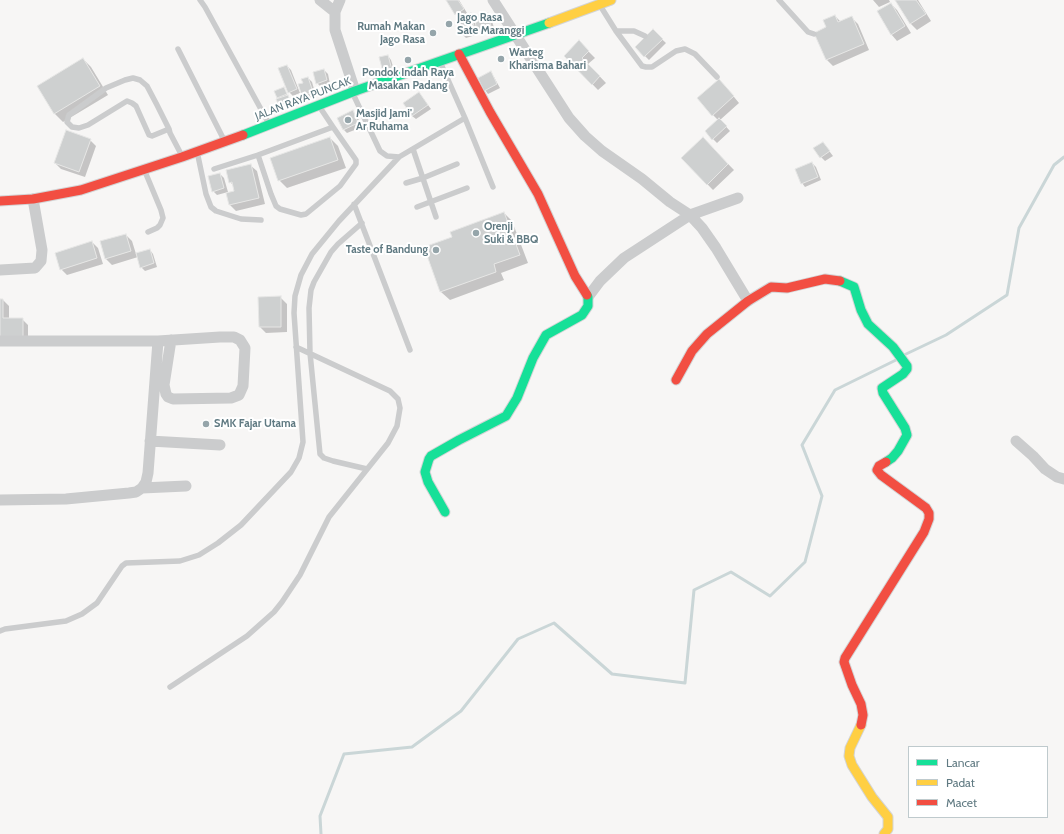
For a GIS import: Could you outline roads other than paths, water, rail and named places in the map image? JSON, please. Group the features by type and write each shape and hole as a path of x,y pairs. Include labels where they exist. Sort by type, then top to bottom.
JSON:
{"main road":[{"name":"JALAN RAYA PUNCAK","path":"0,201 33,199 81,190 144,170 225,142 354,92 459,54 516,36 611,0"},
{"path":"445,512 428,482 425,472 431,456 506,416 517,398 546,335 585,313 588,306 588,297 575,276 538,194 490,112 459,54"},
{"path":"676,380 697,344 748,301 771,287 787,288 825,279 843,281 854,287 861,310 868,324 893,347 907,366 907,369 903,374 882,388 883,393 896,416 905,428 907,435 898,451 892,458 879,466 877,470 881,475 926,508 929,513 929,519 924,532 845,658 844,662 861,704 863,715 860,728 850,748 849,756 852,765 864,784 888,817 888,828 884,834"}],"street":[{"path":"320,0 335,12"},
{"path":"340,0 335,12 336,38 354,92"},
{"path":"493,0 570,118 585,136 602,151 642,179 690,216 702,228 748,301"},
{"path":"588,297 600,281 624,258 690,216 738,198"},
{"path":"0,270 35,268 41,261 42,250 33,199"},
{"path":"0,341 158,341 171,340 220,337 234,337 241,341 245,348 243,386 239,395 231,398 173,399 168,397 164,385 171,340"},
{"path":"0,500 73,499 136,492 142,488 147,478 158,341"},
{"path":"150,441 220,445"},
{"path":"1016,441 1045,469 1057,477 1064,479"},
{"path":"142,488 186,486"}],"lane":[{"path":"200,0 269,125"},
{"path":"779,0 808,32 814,34"},
{"path":"599,4 616,31 642,66 652,67 676,51 685,49 695,54 718,77"},
{"path":"616,31 634,31 645,36"},
{"path":"178,49 225,142"},
{"path":"440,61 493,187"},
{"path":"169,129 153,136 149,135 136,106 132,103 126,102 88,126 78,128 72,127 67,122 69,115 106,88 133,78 140,80 147,86 169,129 182,157"},
{"path":"354,92 380,151 388,156 399,157"},
{"path":"258,155 276,206 280,209 301,215 314,209 340,186 356,164 356,160 318,106"},
{"path":"0,631 5,629 66,621 77,616 97,603 122,566 126,563 180,561 199,555 218,543 241,525 291,472 299,458 303,442 294,313 295,296 301,274 312,254 339,221 399,157 465,118"},
{"path":"214,169 258,155 333,127"},
{"path":"413,149 436,217"},
{"path":"198,151 206,194 211,207 216,211 241,219 261,220"},
{"path":"406,183 423,178 457,164"},
{"path":"144,170 162,210 163,218 158,228 148,232"},
{"path":"417,207 467,188"},
{"path":"354,204 410,350"},
{"path":"362,223 331,252 314,282 311,290 309,308 310,353 320,454 324,458 333,462 368,469"},
{"path":"170,687 247,636 274,612 300,575 330,517 392,436 399,416 400,408 398,399 390,391 296,347"}],"waterway":[{"path":"904,355 946,335 1007,295 1019,228 1054,165 1064,157"},
{"path":"321,834 320,816 344,754 412,747 461,711 518,639 554,623 612,674 685,683 694,590 731,572 770,596 805,562 822,496 802,445 835,390 896,360"}],"place":[{"name":"Jago Rasa Sate Maranggi","path":"449,24"},
{"name":"Rumah Makan Jago Rasa","path":"433,33"},
{"name":"Warteg Kharisma Bahari","path":"501,59"},
{"name":"Pondok Indah Raya Masakan Padang","path":"408,60"},
{"name":"Masjid Jami' Ar Ruhama","path":"348,120"},
{"name":"Orenji Suki & BBQ","path":"476,233"},
{"name":"Taste of Bandung","path":"436,250"},
{"name":"SMK Fajar Utama","path":"206,424"}]}
